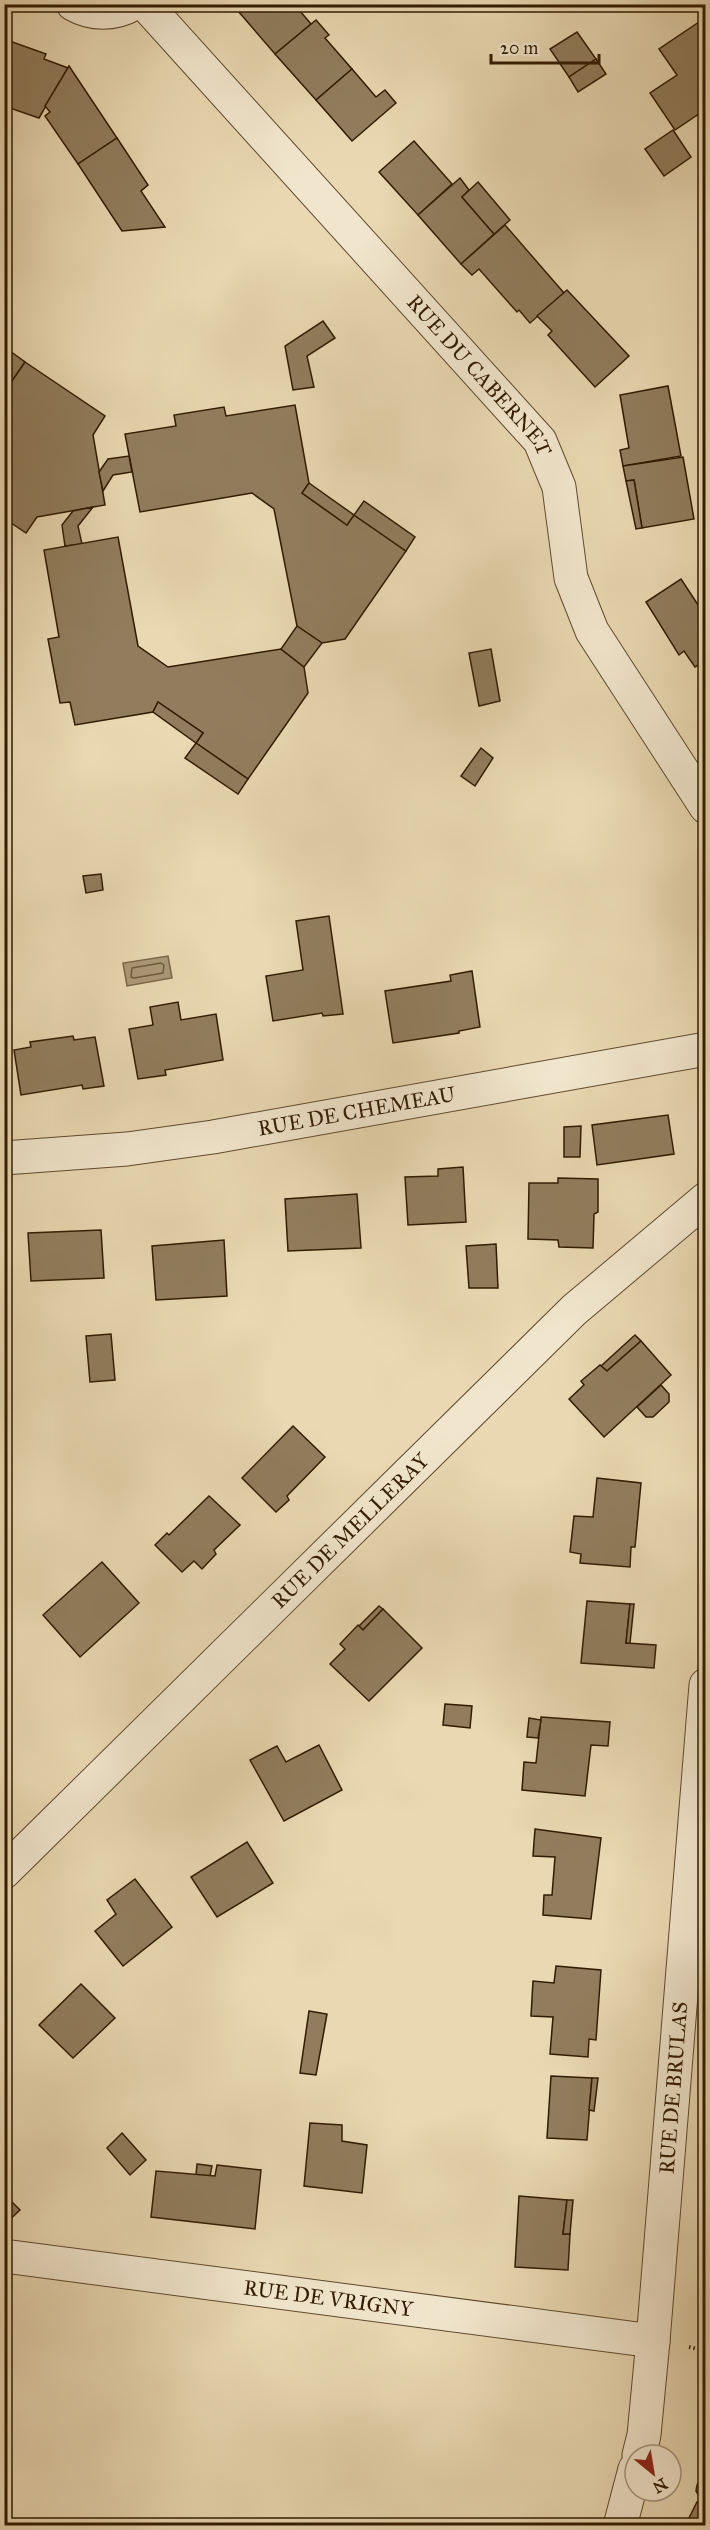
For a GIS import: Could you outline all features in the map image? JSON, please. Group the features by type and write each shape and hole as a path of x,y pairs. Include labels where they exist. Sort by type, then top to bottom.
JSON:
{"street":[{"path":"73,4 82,10 103,13 123,10 133,4"},
{"name":"RUE DU CABERNET","path":"145,4 540,441 559,487 571,578 592,631 705,807"},
{"name":"RUE DE CHEMEAU","path":"4,1158 127,1149 213,1137 705,1049"},
{"name":"RUE DE MELLERAY","path":"4,1872 574,1310 705,1199"},
{"name":"RUE DE BRULAS","path":"642,2443 653,2341 705,1685"},
{"name":"RUE DE VRIGNY","path":"4,2256 653,2341"},
{"path":"620,2526 626,2503"}],"water":[{"path":"168,956 172,978 127,986 123,963"}],"building":[{"path":"4,4 9,4 11,17 4,34"},
{"path":"232,4 294,4 311,24 275,54"},
{"path":"316,20 329,35 325,38 352,69 316,100 275,54"},
{"path":"699,22 706,32 706,109 675,130 650,93 677,75 659,49"},
{"path":"577,32 596,59 569,77 550,49"},
{"path":"4,39 46,54 44,59 68,68 39,118 4,106"},
{"path":"596,59 606,74 578,92 569,77"},
{"path":"69,66 117,138 78,164 45,116 50,112 45,106"},
{"path":"352,69 376,97 385,90 396,103 352,141 316,100"},
{"path":"673,130 691,157 664,176 645,149"},
{"path":"117,138 148,185 141,191 165,227 122,231 78,164"},
{"path":"414,141 452,184 418,215 379,172"},
{"path":"460,178 469,190 462,197 494,234 461,264 418,215"},
{"path":"478,182 510,220 494,234 462,197"},
{"path":"505,225 564,293 530,323 519,310 517,312 479,269 472,275 461,264"},
{"path":"567,290 629,356 595,387 548,335 552,331 537,316"},
{"path":"323,321 335,338 307,356 314,387 293,390 285,346"},
{"path":"10,351 25,362 12,381 4,383 4,358"},
{"path":"25,362 105,416 93,435 105,505 37,517 26,533 4,518 4,383 12,381"},
{"path":"668,386 681,456 623,466 620,450 629,448 620,395"},
{"path":"295,405 309,483 302,493 347,525 354,515 406,551 345,639 322,643 297,626 274,509 252,493 140,512 125,434 176,426 174,415 224,407 226,416"},
{"path":"129,456 132,472 113,475 103,491 99,472 108,459"},
{"path":"683,457 694,519 642,528 634,480 626,481 623,466"},
{"path":"634,480 642,528 636,529 626,481"},
{"path":"309,483 354,515 347,525 302,493"},
{"path":"364,501 415,537 406,551 354,515"},
{"path":"93,507 78,526 82,544 65,546 62,525 73,511"},
{"path":"118,537 138,646 168,667 281,649 304,667 308,693 248,779 196,743 203,733 158,702 153,712 75,725 70,702 60,703 48,639 59,637 44,550"},
{"path":"681,579 706,617 706,660 695,667 684,651 679,655 646,602"},
{"path":"297,626 322,643 304,667 281,649"},
{"path":"491,649 500,701 479,706 469,653"},
{"path":"158,702 203,733 196,743 153,712"},
{"path":"196,743 248,779 238,794 185,758"},
{"path":"481,748 493,758 475,786 461,776"},
{"path":"101,874 103,890 86,893 83,876"},
{"path":"329,916 343,1014 323,1016 322,1013 273,1021 266,976 303,970 296,921"},
{"path":"472,971 480,1027 459,1031 459,1033 393,1043 385,991 451,981 450,975"},
{"path":"178,1002 181,1020 216,1014 223,1060 165,1070 166,1075 138,1079 129,1029 153,1025 150,1007"},
{"path":"73,1036 74,1040 95,1037 104,1086 83,1089 82,1085 21,1095 14,1050 31,1047 30,1042"},
{"path":"668,1115 674,1154 597,1165 592,1125"},
{"path":"581,1126 580,1157 564,1157 564,1127"},
{"path":"463,1167 466,1222 408,1225 405,1177 438,1176 438,1169"},
{"path":"558,1178 598,1179 598,1212 594,1214 593,1248 559,1247 558,1240 528,1239 529,1183 558,1183"},
{"path":"357,1194 361,1248 288,1251 285,1199"},
{"path":"101,1230 104,1278 31,1281 28,1233"},
{"path":"224,1240 227,1296 156,1300 152,1246"},
{"path":"496,1244 498,1288 469,1288 466,1246"},
{"path":"111,1334 115,1380 90,1382 86,1336"},
{"path":"635,1335 641,1341 607,1371 601,1366"},
{"path":"641,1341 671,1375 604,1437 569,1399 584,1385 581,1381 600,1365 607,1371"},
{"path":"661,1385 669,1394 669,1402 653,1417 646,1417 637,1407"},
{"path":"293,1426 325,1457 287,1496 289,1500 276,1512 242,1478"},
{"path":"597,1478 641,1483 635,1547 631,1547 630,1567 580,1563 581,1554 570,1552 574,1516 593,1517"},
{"path":"209,1496 240,1525 214,1550 216,1554 202,1569 194,1561 182,1572 155,1545 167,1533 169,1535"},
{"path":"102,1562 139,1603 80,1657 43,1615"},
{"path":"587,1601 630,1604 626,1643 656,1645 654,1668 581,1663"},
{"path":"630,1604 634,1604 630,1643 626,1643"},
{"path":"379,1606 383,1609 363,1630 359,1626"},
{"path":"383,1609 422,1648 369,1701 330,1664 345,1649 340,1644 358,1625 363,1630"},
{"path":"445,1704 472,1706 470,1728 443,1725"},
{"path":"541,1717 610,1722 608,1746 591,1745 585,1796 522,1790 524,1762 536,1763"},
{"path":"529,1718 541,1720 538,1738 527,1737"},
{"path":"319,1745 342,1790 284,1821 250,1760 277,1746 286,1762"},
{"path":"535,1829 601,1838 591,1919 543,1915 544,1895 552,1895 555,1857 533,1856"},
{"path":"247,1842 273,1883 217,1917 191,1877"},
{"path":"135,1879 172,1927 123,1966 95,1931 116,1914 107,1900"},
{"path":"556,1966 601,1970 596,2040 589,2039 588,2057 550,2054 553,2017 531,2016 533,1981 554,1983"},
{"path":"81,1984 115,2018 73,2058 39,2025"},
{"path":"309,2011 327,2014 316,2075 300,2073"},
{"path":"4,2058 11,2065 4,2071"},
{"path":"551,2076 592,2078 587,2140 547,2138"},
{"path":"592,2078 598,2078 594,2111 589,2110"},
{"path":"310,2123 342,2125 342,2141 367,2145 362,2193 304,2186"},
{"path":"122,2133 146,2160 130,2175 107,2148"},
{"path":"197,2164 212,2166 210,2176 196,2175"},
{"path":"217,2165 261,2170 255,2229 151,2217 156,2171 215,2176"},
{"path":"4,2194 20,2210 6,2223 4,2222"},
{"path":"519,2196 567,2200 563,2234 570,2234 568,2270 515,2267"},
{"path":"567,2200 573,2200 570,2234 563,2234"},
{"path":"706,2414 706,2468 703,2468 700,2415"},
{"path":"705,2472 706,2526 685,2526 697,2502 702,2501 696,2491"}]}
